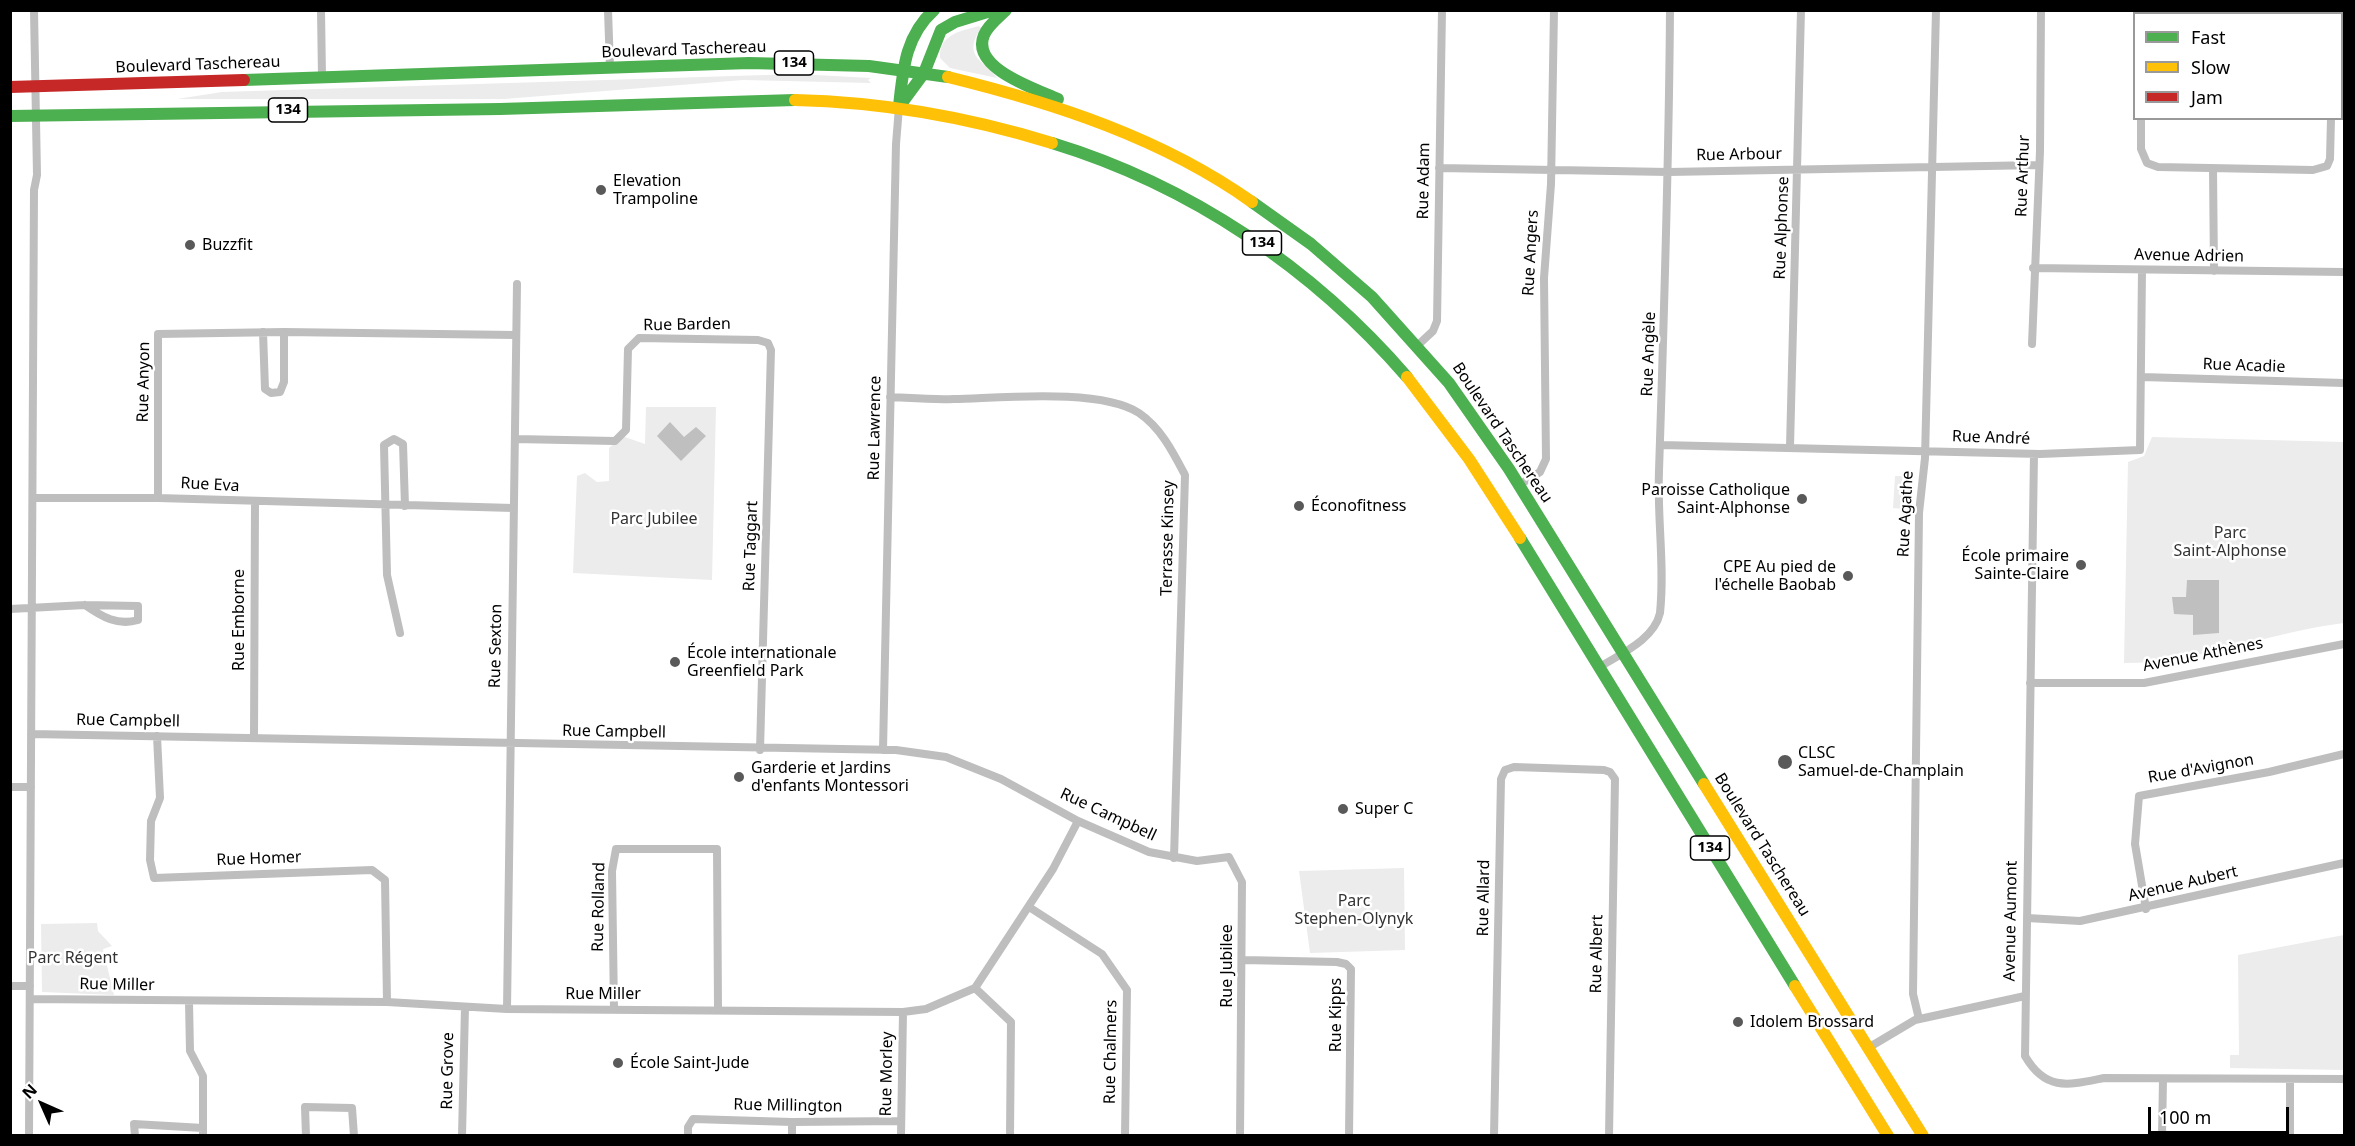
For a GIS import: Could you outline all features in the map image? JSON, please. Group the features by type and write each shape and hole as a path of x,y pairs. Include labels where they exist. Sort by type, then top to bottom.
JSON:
{"main road":[{"path":"899,107 903,70 915,30 933,10"},
{"path":"899,107 924,73 934,42 944,27 994,10"},
{"path":"1006,10 983,36 982,50 989,63 998,70 1124,132"},
{"name":"Boulevard Taschereau","path":"10,87 797,63 903,70 1027,97 1124,132 1207,174 1288,227 1364,290 1418,345 1470,410 1519,485 1923,1136"},
{"name":"134","path":"10,116 219,110 509,109 779,100 899,107 950,116 1029,136 1128,172 1179,195 1237,228 1304,274 1376,342 1441,419 1478,474 1888,1136"}],"street":[{"path":"29,1136 34,190 37,175 34,10"},
{"path":"321,10 322,77"},
{"path":"608,10 609,68"},
{"name":"Rue Adam","path":"1418,345 1433,331 1436,324 1442,10"},
{"name":"Rue Angers","path":"1519,485 1540,472 1545,459 1544,285 1551,170 1554,10"},
{"name":"Rue Angèle","path":"1598,668 1652,629 1660,613 1661,445 1670,172 1670,10"},
{"name":"Rue Alphonse","path":"1790,447 1801,10"},
{"name":"Rue Agathe","path":"1919,1019 1913,994 1919,513 1924,451 1936,10"},
{"name":"Rue Arthur","path":"2032,344 2033,268 2039,165 2041,10"},
{"name":"Rue Lawrence","path":"883,750 899,107"},
{"path":"2141,120 2141,149 2146,162 2158,167 2313,170 2327,166 2330,159 2331,120"},
{"name":"Rue Arbour","path":"1439,168 1670,172 2039,165"},
{"path":"2213,169 2214,271"},
{"name":"Avenue Adrien","path":"2033,268 2344,272"},
{"name":"Rue André","path":"1661,445 2034,454 2140,450 2142,270"},
{"name":"Rue Sexton","path":"507,1009 517,284"},
{"path":"263,332 265,389 271,393 280,392 284,382 285,332"},
{"name":"Rue Anyon","path":"158,498 158,334 285,332 515,335"},
{"name":"Rue Barden","path":"515,439 615,441 626,430 627,349 639,338 758,339 768,343"},
{"name":"Rue Taggart","path":"760,750 771,426 771,350 768,343"},
{"name":"Rue Acadie","path":"2142,377 2344,383"},
{"name":"Terrasse Kinsey","path":"890,397 952,399 1011,396 1109,401 1139,414 1169,442 1185,475 1174,858"},
{"path":"400,633 387,575 384,445 394,439 404,444 405,506"},
{"name":"Avenue Aumont","path":"2034,454 2025,1056 2033,1070 2048,1081 2065,1086 2104,1078 2344,1079"},
{"name":"Rue Eva","path":"33,498 158,498 387,507 513,508"},
{"name":"Rue Emborne","path":"254,737 255,502"},
{"path":"10,609 85,605 138,606 138,620 125,624 102,617 85,605"},
{"name":"Avenue Athènes","path":"2030,683 2144,683 2344,644"},
{"name":"Rue Campbell","path":"32,734 254,737 760,750 883,750 946,757 1001,779 1078,821 1149,852 1174,858"},
{"name":"Rue Homer","path":"157,736 160,798 151,822 150,860 154,878 372,870 385,880 387,1002"},
{"name":"Rue d'Avignon","path":"2146,909 2135,844 2139,796 2270,772 2344,753"},
{"name":"Rue Allard","path":"1494,1136 1502,776 1505,770 1514,767 1601,770 1612,774"},
{"name":"Rue Albert","path":"1609,1136 1615,782 1612,774"},
{"path":"10,787 31,787"},
{"path":"1010,1136 1011,1022 975,988 1029,907 1078,821"},
{"name":"Rue Rolland","path":"614,1009 612,871 616,849 634,848 717,849 718,1009"},
{"name":"Rue Jubilee","path":"1174,858 1197,861 1230,857 1242,882 1240,1136"},
{"name":"Avenue Aubert","path":"2027,918 2080,921 2146,909 2344,863"},
{"name":"Rue Chalmers","path":"1029,907 1102,954 1127,990 1125,1136"},
{"name":"Rue Kipps","path":"1243,960 1337,962 1346,964 1351,969 1349,1136"},
{"path":"10,986 30,986"},
{"name":"Rue Miller","path":"30,999 387,1002 507,1009 903,1012 927,1009 975,988"},
{"path":"1868,1048 1919,1019 2025,996"},
{"path":"135,1136 134,1124 203,1132 203,1076 190,1051 189,1002"},
{"name":"Rue Grove","path":"462,1136 465,1007"},
{"name":"Rue Morley","path":"901,1136 903,1012"},
{"path":"2162,1136 2163,1079"},
{"path":"2290,1079 2290,1136"},
{"path":"306,1136 305,1107 352,1108 354,1136"},
{"name":"Rue Millington","path":"688,1136 688,1126 693,1119 792,1122 902,1121"},
{"path":"792,1122 792,1136"}],"green space":[{"path":"979,26 981,28 975,38 974,53 997,78 950,68 940,58 943,44 947,39 958,32"},
{"path":"797,74 871,78 868,80 871,83 743,80 504,99 177,99 222,92"},
{"name":"Parc Jubilee","path":"646,407 716,407 712,580 573,573 577,476 585,473 597,482 609,481 609,448 622,436 645,444"},
{"name":"Parc Saint-Alphonse","path":"2152,437 2344,442 2344,623 2316,627 2180,658 2124,663 2128,462 2144,456"},
{"path":"1895,476 1905,476 1908,481 1907,496 1902,502 1902,509 1893,508"},
{"name":"Parc Stephen-Olynyk","path":"1404,868 1405,950 1310,953 1299,871"},
{"name":"Parc Régent","path":"97,923 98,931 112,946 103,949 114,995 42,992 41,924"},
{"path":"2344,935 2344,1070 2230,1068 2230,1055 2239,1055 2238,955"}],"shaded area":[{"path":"670,422 684,437 696,427 706,436 681,461 657,436"},
{"path":"2187,580 2219,580 2219,633 2193,635 2193,615 2174,614 2172,597 2186,597"}],"traffic: fast":[{"path":"899,106 904,67 911,42 924,20 934,10"},
{"path":"899,107 924,73 941,30 955,22 994,10"},
{"path":"1006,10 984,35 982,47 987,58 1008,76 1058,99"},
{"path":"244,80 749,63 869,66 948,77"},
{"path":"10,116 500,109 795,100"},
{"path":"1052,143 1152,182 1246,235 1290,266 1331,300 1407,377"},
{"path":"1252,202 1311,244 1372,297 1449,383 1509,469 1704,784"},
{"path":"1520,538 1795,986"}],"traffic: slow":[{"path":"948,77 1028,98 1106,125 1181,159 1252,202"},
{"path":"795,100 828,101 925,112 1052,143"},
{"path":"1407,377 1469,459 1520,538"},
{"path":"1704,784 1923,1136"},
{"path":"1795,986 1888,1136"}],"traffic: jam":[{"path":"10,87 244,80"}],"place":[{"name":"Elevation Trampoline","path":"601,190"},
{"name":"Buzzfit","path":"190,245"},
{"name":"Paroisse Catholique Saint-Alphonse","path":"1802,499"},
{"name":"Éconofitness","path":"1299,506"},
{"name":"École primaire Sainte-Claire","path":"2081,565"},
{"name":"CPE Au pied de l'échelle Baobab","path":"1848,576"},
{"name":"École internationale Greenfield Park","path":"675,662"},
{"name":"CLSC Samuel-de-Champlain","path":"1785,762"},
{"name":"Garderie et Jardins d'enfants Montessori","path":"739,777"},
{"name":"Super C","path":"1343,809"},
{"name":"Idolem Brossard","path":"1738,1022"},
{"name":"École Saint-Jude","path":"618,1063"}]}
